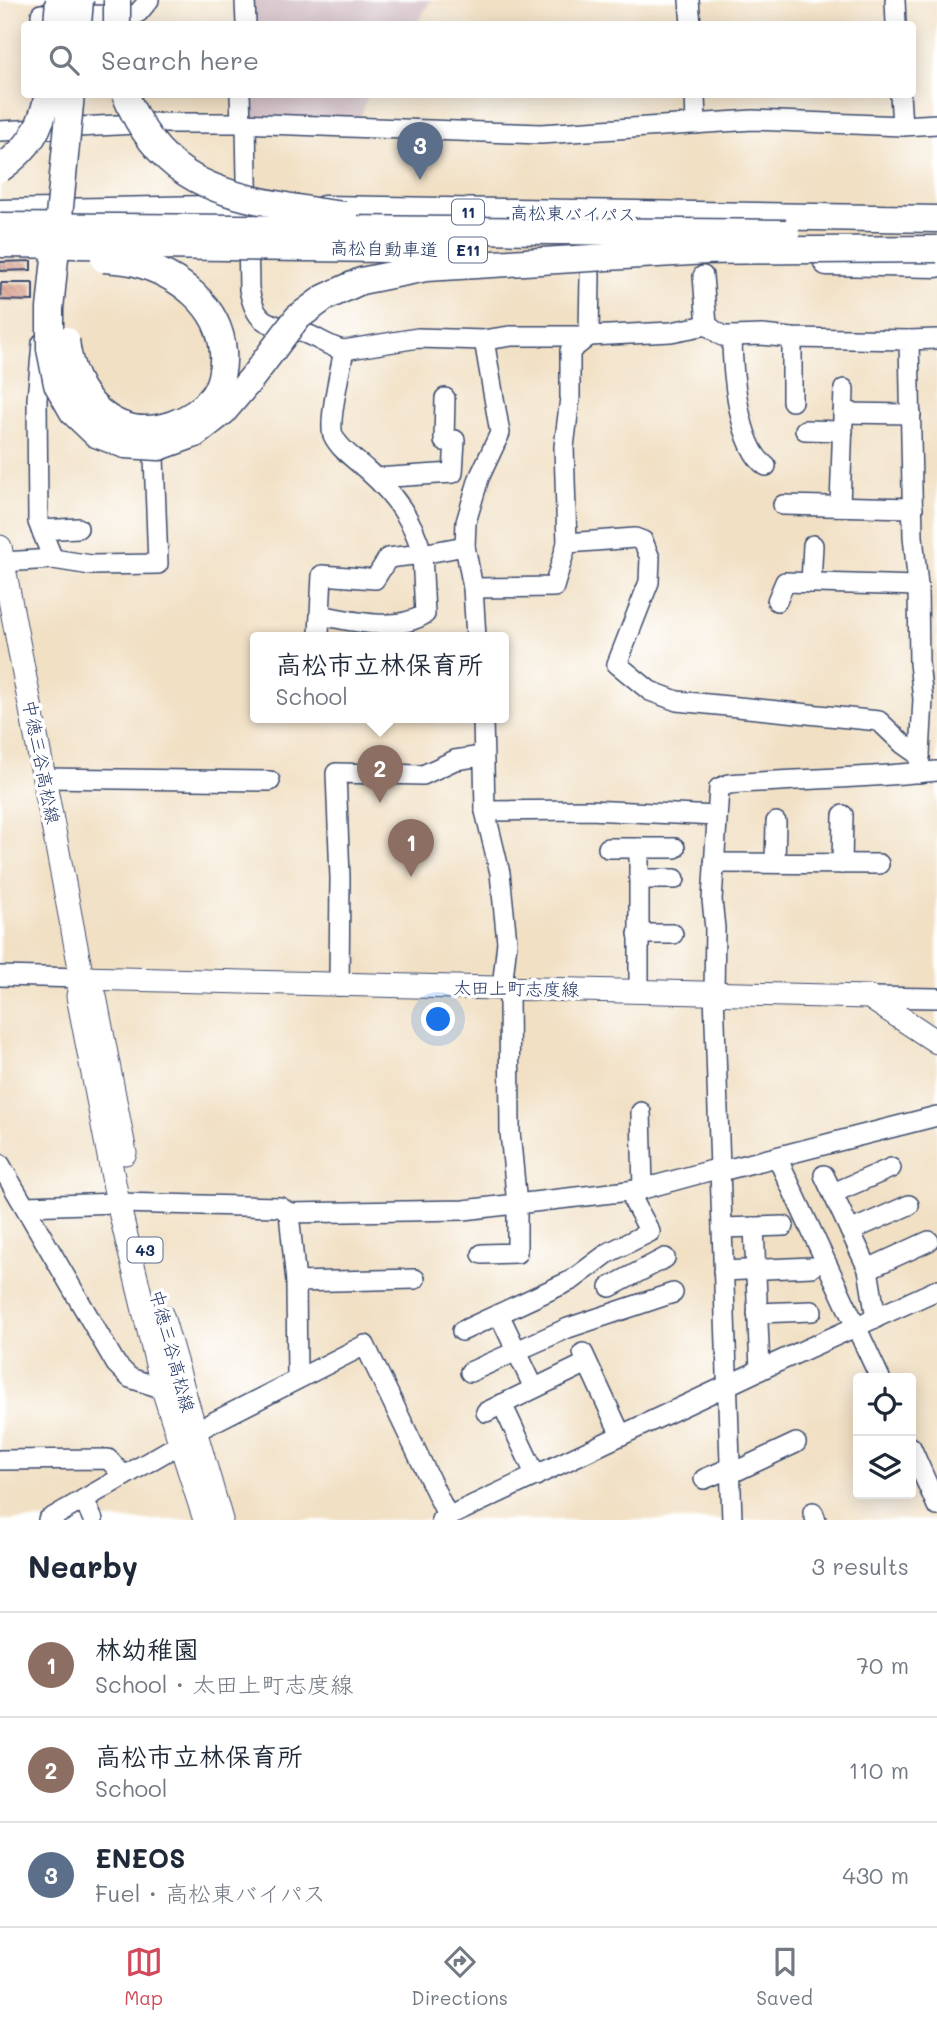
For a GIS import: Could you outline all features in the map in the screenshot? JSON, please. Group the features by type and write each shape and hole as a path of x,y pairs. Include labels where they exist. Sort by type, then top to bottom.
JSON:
{"highway":[{"path":"78,21 80,0"},
{"path":"89,21 91,0"},
{"path":"117,0 117,21"},
{"path":"0,169 20,155 36,135 47,98"},
{"path":"71,98 50,309 50,349 57,384 73,412 96,433 125,445 159,447 195,434 223,412 297,317 324,298 361,281 426,268 705,264"},
{"path":"76,245 102,259 135,263 181,283 206,307 222,340 222,376 212,397 188,419 159,429 131,428 105,416 84,396 73,373 67,346 64,308 83,98"},
{"path":"127,98 145,135 158,151 176,166 216,191 330,214 395,218 421,230"},
{"name":"高松東バイパス","path":"0,213 248,208 937,219"},
{"name":"高松自動車道","path":"0,226 937,234"},
{"name":"高松自動車道","path":"0,244 705,264 937,249"},
{"path":"0,252 937,264"}],"main road":[{"name":"中徳三谷高松線","path":"1,554 82,978 95,996 126,1203 174,1393 221,1520"},
{"name":"太田上町志度線","path":"82,978 869,997"},
{"path":"869,997 937,1042"},
{"name":"中徳三谷高松線","path":"191,1440 205,1520"}],"street":[{"path":"48,13 132,16 149,0"},
{"path":"246,0 246,21"},
{"path":"689,0 691,21"},
{"path":"895,0 896,21"},
{"path":"41,98 41,129"},
{"path":"241,98 252,305 260,317 271,325 299,331 330,347 344,350 418,338 484,340 511,336 671,332 707,324 722,335 732,336 937,339"},
{"path":"695,98 696,124"},
{"path":"901,98 902,126"},
{"path":"0,131 156,123 244,123 541,134 753,120 902,126 937,124"},
{"path":"44,253 37,399 38,522 53,559"},
{"path":"705,264 707,324"},
{"path":"589,336 590,275"},
{"path":"41,357 47,379 60,407 82,430 107,447 133,456 154,457 180,453 206,441 227,425 259,387 299,331"},
{"path":"473,588 554,587 567,543 564,447 570,398 570,351 589,336"},
{"path":"732,336 732,369 747,442 758,461 766,466"},
{"path":"792,338 792,401"},
{"path":"476,632 473,588 465,546 466,522 479,478 500,433 484,340"},
{"path":"909,340 913,536 918,586 925,767"},
{"path":"344,350 332,433 340,446 398,501 419,542 422,554 425,614 399,630 369,623 319,625 322,575 375,579 388,558 422,554 465,546"},
{"path":"840,506 844,389"},
{"path":"376,478 453,473 455,440 444,441 445,398"},
{"path":"805,430 843,422 911,414"},
{"path":"1,554 91,565 158,564 154,457"},
{"path":"783,505 913,508"},
{"path":"41,530 78,528"},
{"path":"567,543 635,538 643,541 650,558 649,582 617,664 650,691 677,701 879,721 925,767"},
{"path":"811,583 813,545"},
{"path":"777,601 785,582 918,586"},
{"path":"482,1254 517,1253 517,1205 510,1132 505,989 507,942 503,889 485,811 483,723"},
{"path":"339,986 337,774 423,775 455,760 482,756"},
{"path":"732,1520 712,900 719,788 729,784 799,779 883,777 925,767"},
{"path":"44,778 270,781"},
{"path":"485,811 589,810 717,816"},
{"path":"842,864 843,815"},
{"path":"775,863 776,822"},
{"path":"608,848 676,848"},
{"path":"639,848 639,992"},
{"path":"714,863 879,864"},
{"path":"639,879 676,879"},
{"path":"638,934 673,934"},
{"path":"0,976 82,978"},
{"path":"869,997 937,998"},
{"path":"462,1331 572,1280 608,1253 649,1232 634,1202 638,1189 641,1112"},
{"path":"15,1200 280,1207 289,1213 464,1210 638,1189 720,1168 726,1170 937,1116"},
{"path":"777,1157 878,1373"},
{"path":"0,1164 15,1200 116,1364 130,1378 174,1393"},
{"path":"833,1193 891,1168"},
{"path":"824,1175 868,1269 876,1318"},
{"path":"850,1231 909,1205"},
{"path":"289,1213 296,1282 297,1377"},
{"path":"722,1228 784,1226"},
{"path":"754,1227 760,1370"},
{"path":"868,1269 929,1241"},
{"path":"610,1287 665,1258"},
{"path":"598,1262 620,1312"},
{"path":"723,1271 812,1267"},
{"path":"296,1282 415,1279"},
{"path":"48,1520 297,1377 365,1345 444,1518 937,1290"},
{"path":"470,1372 568,1328 673,1293"},
{"path":"757,1313 812,1311"},
{"path":"499,1314 534,1388"},
{"path":"536,1476 494,1408 585,1358 621,1435"},
{"path":"704,1479 796,1443"},
{"path":"916,1458 937,1506"},
{"path":"0,1460 108,1459 124,1476"},
{"path":"84,1499 93,1520"}],"shaded area":[{"path":"248,0 434,0 429,3 419,21 247,21"},
{"path":"243,98 367,98 358,124 246,118"}],"building":[{"path":"31,261 31,270 0,271 0,262"},
{"path":"1,283 33,283 33,301 0,300"}],"place":[{"name":"ENEOS","path":"420,180"},
{"name":"高松市立林保育所","path":"380,803"},
{"name":"林幼稚園","path":"411,877"}]}
